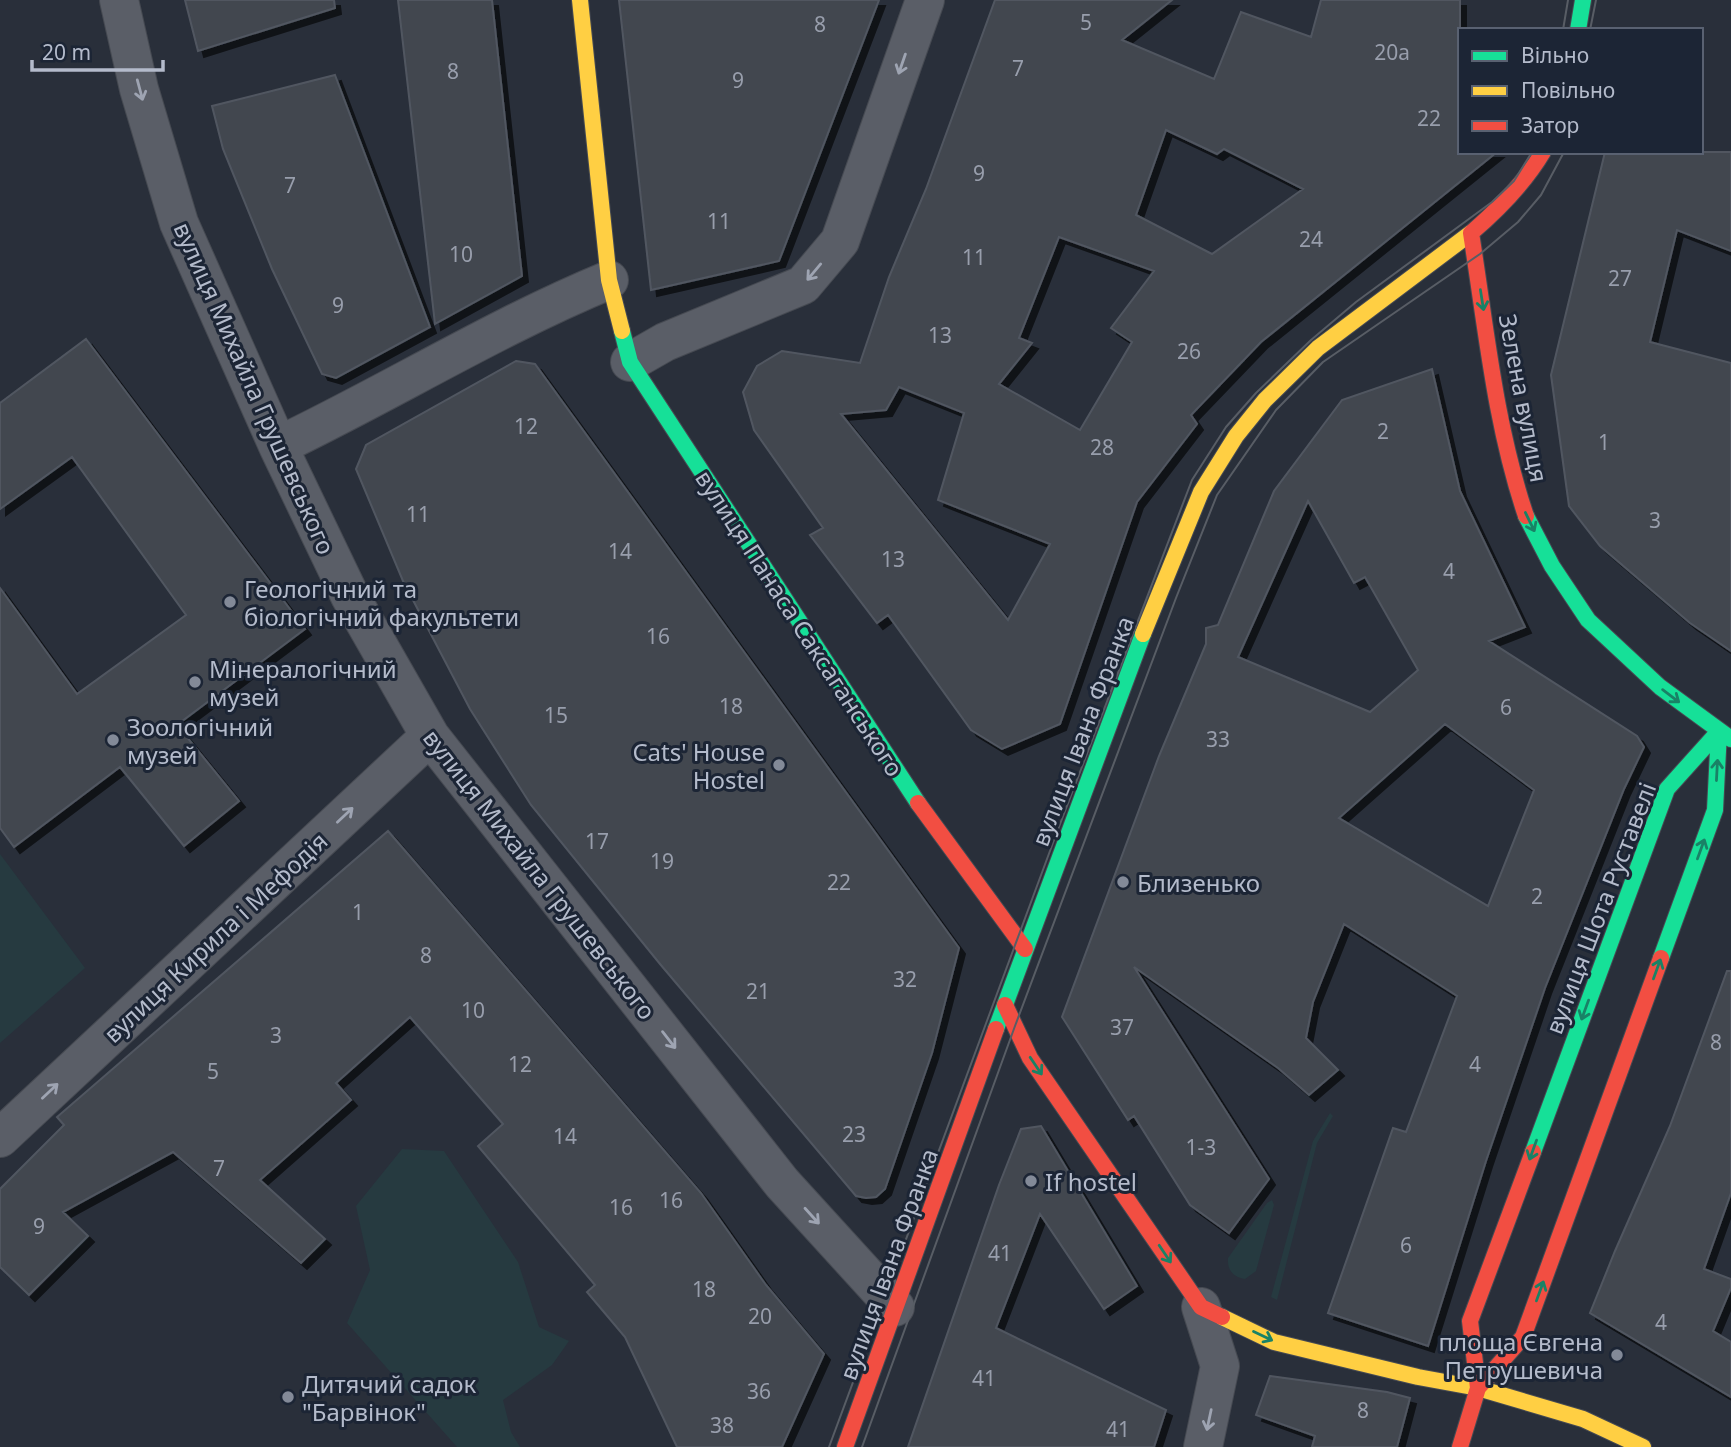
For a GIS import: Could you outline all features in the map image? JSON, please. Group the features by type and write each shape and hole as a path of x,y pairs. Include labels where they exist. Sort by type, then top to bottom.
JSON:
{"main road":[{"name":"вулиця Панаса Саксаганського","path":"580,0 609,280 630,362 929,821 1025,949"},
{"path":"1578,28 1583,0"},
{"name":"вулиця Івана Франка","path":"845,1447 1025,949 1159,592 1200,492 1236,436 1265,400 1318,348 1507,203 1527,180 1543,154"},
{"name":"Зелена вулиця","path":"1471,233 1499,410 1510,465 1526,515 1552,566 1588,620 1660,687 1725,735"},
{"name":"вулиця Шота Руставелі","path":"1478,1388 1523,1337 1715,810 1725,735"},
{"name":"вулиця Шота Руставелі","path":"1460,1447 1478,1388 1470,1321 1667,789 1725,735"},
{"path":"1005,1005 1030,1058 1201,1307 1274,1342 1545,1405 1615,1431 1643,1447"}],"street":[{"name":"вулиця Михайла Грушевського","path":"119,0 139,89 178,222 278,446 350,596 430,736 782,1183 895,1307"},
{"path":"630,362 665,342 803,285 840,241 925,0"},
{"path":"278,446 554,303 609,280"},
{"name":"вулиця Кирила і Мефодія","path":"0,1138 430,736"},
{"path":"1201,1307 1220,1366 1203,1447"}],"shaded area":[{"path":"0,854 85,968 0,1043"},
{"path":"1330,1113 1333,1116 1317,1143 1277,1300 1271,1297 1313,1141"},
{"path":"402,1149 444,1151 518,1262 539,1327 569,1341 552,1365 503,1400 511,1432 520,1447 457,1447 347,1323 370,1270 356,1206"},
{"path":"1272,1200 1274,1205 1256,1271 1245,1279 1237,1277 1230,1269 1228,1258 1267,1203"}],"building":[{"path":"185,0 334,0 335,8 198,51"},
{"path":"398,0 492,0 522,276 435,324"},
{"path":"619,0 879,0 779,261 651,290"},
{"path":"995,0 1172,0 1122,40 1214,79 1241,12 1311,37 1321,0 1460,0 1458,154 1495,154 1261,342 1191,415 1197,424 1137,502 1060,724 1002,749 971,730 888,615 877,623 810,535 823,528 754,430 743,392 757,366 782,351 860,363 889,277 926,189","holes":["1166,130 1217,154 1224,149 1303,189 1212,254 1136,215","1059,237 1154,271 1111,328 1132,342 1080,430 999,384 1032,343 1019,338","899,387 964,413 938,500 1050,544 1008,620 841,414 886,410"]},
{"path":"335,75 430,327 336,378 322,374 272,269 223,149 212,106"},
{"path":"1731,152 1731,251 1677,230 1650,342 1731,363 1731,651 1690,623 1600,546 1569,506 1551,375 1605,154"},
{"name":"Геологічний та біологічний факультети","path":"86,339 305,629 177,725 239,801 184,846 120,767 14,847 0,828 0,588 77,694 186,615 72,457 0,509 0,403"},
{"path":"516,361 535,364 959,948 932,1053 885,1189 876,1197 856,1196 660,964 531,805 470,709 403,581 356,469 366,445"},
{"path":"1432,369 1460,491 1525,627 1489,641 1637,736 1644,747 1624,789 1545,988 1486,1161 1428,1346 1328,1313 1393,1128 1406,1132 1457,996 1344,924 1313,1002 1306,1038 1338,1070 1309,1095 1278,1068 1134,967 1269,1179 1229,1233 1190,1205 1134,1116 1128,1120 1062,1017 1159,756 1206,644 1206,628 1218,625 1274,491 1342,400","holes":["1308,501 1354,583 1365,577 1418,670 1370,712 1238,657","1445,724 1534,790 1488,906 1339,818"]},
{"path":"388,831 701,1193 766,1285 824,1354 782,1447 677,1447 625,1337 587,1292 595,1285 478,1146 503,1124 410,1017 336,1083 351,1100 260,1180 325,1239 301,1263 173,1152 63,1212 88,1236 29,1295 0,1267 0,1189 64,1125 57,1117"},
{"path":"1727,971 1731,971 1731,1193 1704,1269 1731,1279 1731,1288 1713,1331 1731,1342 1731,1397 1590,1313 1670,1126"},
{"path":"1041,1126 1137,1286 1104,1309 1040,1214 996,1328 1166,1410 1154,1447 908,1447 1021,1129"},
{"path":"1270,1376 1387,1392 1410,1398 1397,1447 1312,1447 1315,1436 1256,1415"}],"tram line":[{"path":"1563,28 1568,0"},
{"path":"1590,28 1596,0"},
{"path":"829,1447 1057,832 1192,480 1226,427 1256,393 1311,340 1356,302 1492,202 1514,181 1531,154"},
{"path":"862,1447 1015,1026 1217,495 1276,410 1323,362 1480,254 1518,222 1541,195 1563,154"}],"traffic: fast":[{"path":"1578,28 1583,0"},
{"path":"622,331 630,362 918,803"},
{"path":"1526,516 1552,566 1588,620 1660,687 1731,739"},
{"path":"996,1029 1143,634"},
{"path":"1661,958 1715,810 1719,731"},
{"path":"1533,1152 1667,789 1719,731"}],"traffic: slow":[{"path":"580,0 609,280 622,331"},
{"path":"1143,634 1201,492 1236,436 1265,400 1318,348 1471,233"},
{"path":"1222,1317 1274,1342 1418,1377 1478,1388"},
{"path":"1478,1388 1583,1419 1643,1447"}],"traffic: jam":[{"path":"1526,516 1515,482 1499,411 1471,233 1510,196 1542,154"},
{"path":"918,803 1025,949"},
{"path":"1478,1388 1523,1337 1661,958"},
{"path":"1005,1005 1030,1058 1201,1307 1222,1317"},
{"path":"845,1447 996,1029"},
{"path":"1460,1447 1478,1388 1470,1321 1533,1152"}],"place":[{"name":"Геологічний та біологічний факультети","path":"230,602"},
{"name":"Мінералогічний музей","path":"195,682"},
{"name":"Зоологічний музей","path":"113,740"},
{"name":"Cats' House Hostel","path":"779,765"},
{"name":"Близенько","path":"1123,882"},
{"name":"If hostel","path":"1031,1181"},
{"name":"площа Євгена Петрушевича","path":"1617,1355"},
{"name":"Дитячий садок \"Барвінок\"","path":"288,1397"}]}
